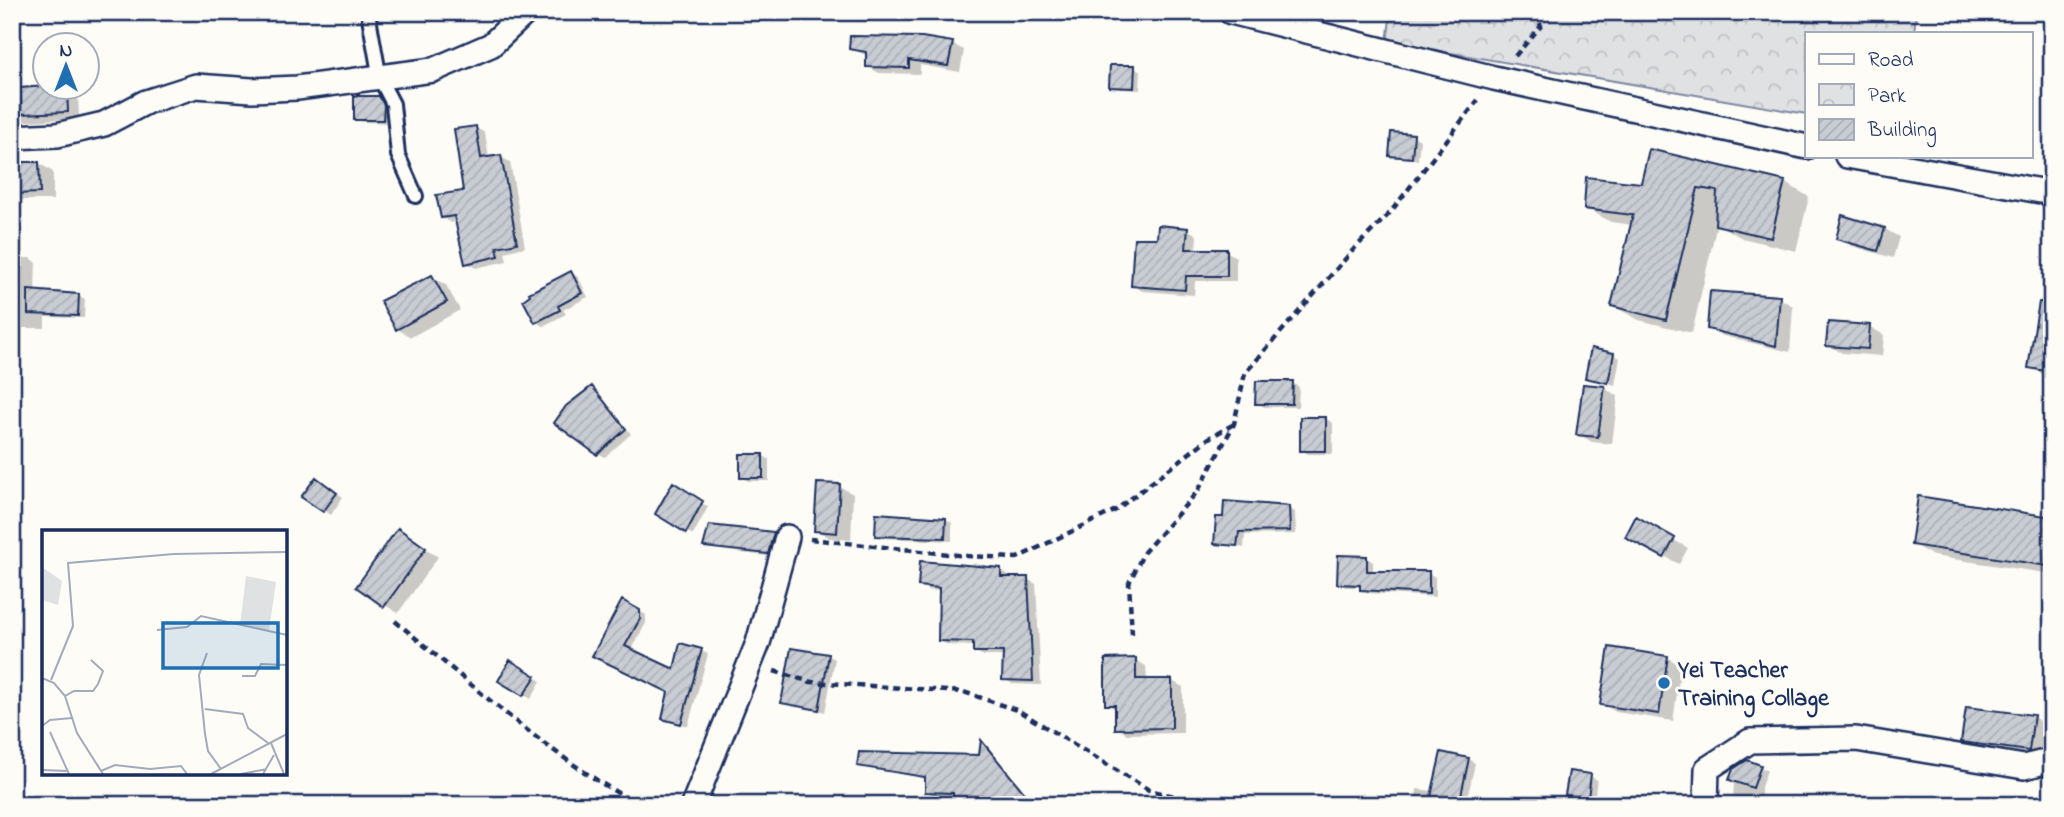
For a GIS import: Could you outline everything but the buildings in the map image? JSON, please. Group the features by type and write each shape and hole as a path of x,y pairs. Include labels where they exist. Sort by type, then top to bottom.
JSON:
{"street":[{"path":"12,136 57,135 104,124 146,102 196,86 252,90 380,79 433,70 491,45 526,12"},
{"path":"1231,12 1494,78 1805,147"},
{"path":"1858,158 2052,193"},
{"path":"694,805 750,664 788,537"},
{"path":"1706,805 1707,769 1750,741 1856,739 2024,767 2052,760"}],"lane":[{"path":"368,12 380,79 393,104 398,155 416,195"}],"path":[{"path":"1132,634 1129,583 1144,552 1198,491 1234,424 1245,373 1354,249 1389,214 1451,138 1494,78 1541,26 1535,12"},
{"path":"788,537 967,556 1017,558 1116,510 1209,438 1234,424"},
{"path":"395,621 604,787 639,805"},
{"path":"750,664 811,682 964,692 1019,711 1149,790 1195,801"}],"green space":[{"path":"1391,12 1916,12 1914,32 1805,32 1805,114 1387,42"}],"place":[{"name":"Yei Teacher Training Collage","path":"1664,683"}]}
